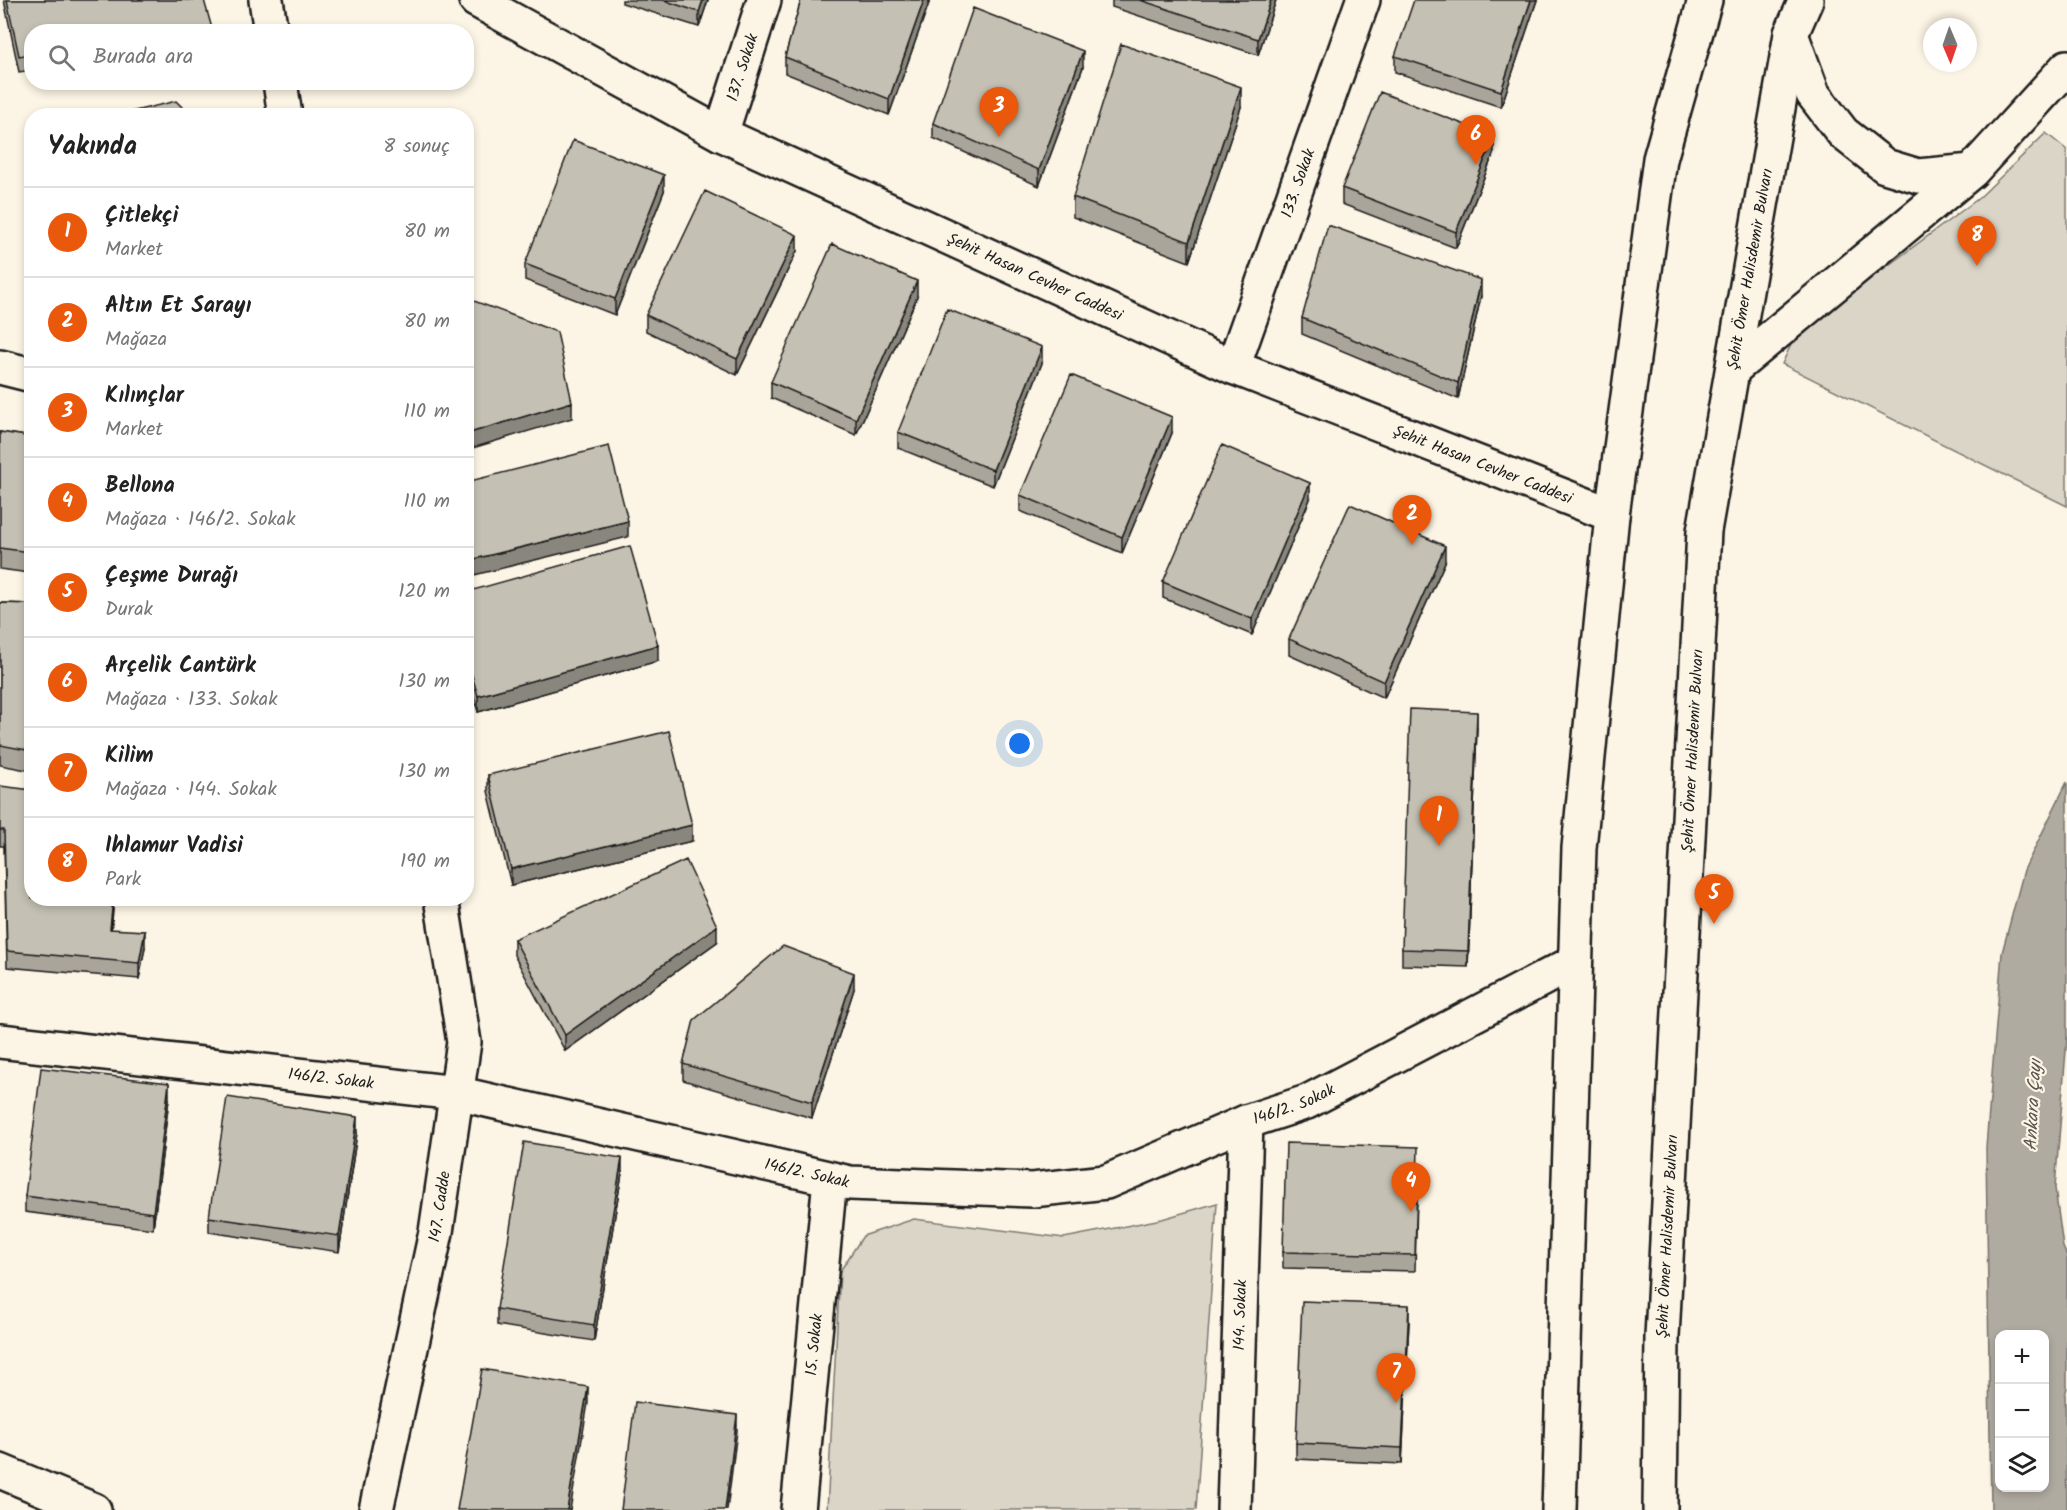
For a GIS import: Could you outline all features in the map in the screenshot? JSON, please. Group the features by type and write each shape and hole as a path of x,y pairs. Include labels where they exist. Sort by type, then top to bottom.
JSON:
{"main road":[{"path":"266,0 270,24"},
{"name":"Şehit Hasan Cevher Caddesi","path":"476,0 721,134 1233,367 1612,515"},
{"name":"137. Sokak","path":"721,134 764,0"},
{"name":"133. Sokak","path":"1233,367 1363,0"},
{"path":"1558,1510 1579,848 1612,515 1660,159 1705,0"},
{"name":"Şehit Ömer Halisdemir Bulvarı","path":"1660,1510 1662,1336 1704,531 1791,34 1806,0"},
{"path":"1791,34 1813,94 1843,133 1885,166 1918,176 1972,171"},
{"path":"1733,369 1972,171 2067,67"},
{"path":"281,90 284,108"},
{"path":"0,367 24,373"},
{"name":"147. Cadde","path":"376,1510 436,1232 464,1042 442,906"},
{"name":"146/2. Sokak","path":"0,1041 456,1093 850,1183 1032,1190 1106,1182 1246,1122 1307,1102 1575,962"},
{"name":"144. Sokak","path":"1234,1510 1246,1122"},
{"name":"15. Sokak","path":"798,1510 830,1179"},
{"path":"0,1471 93,1510"}],"shaded area":[{"path":"2046,133 2067,150 2067,506 1782,364 1796,334 1979,198"},
{"path":"1217,1203 1196,1510 827,1510 840,1271 863,1236 914,1219 1064,1238 1162,1219"}],"water":[{"name":"Ankara Çayı","path":"2067,782 2067,1038 2055,1188 2063,1247 2067,1256 2067,1388 2065,1395 2067,1510 1991,1510 1986,1147 2002,953 2024,870"}],"building":[{"path":"7,0 204,0 211,24 24,24 24,55 19,56"},
{"path":"663,0 703,0 699,12"},
{"path":"801,0 924,0 889,99 785,57"},
{"path":"1140,0 1271,0 1258,39"},
{"path":"1414,0 1531,0 1501,91 1395,56"},
{"path":"973,8 1083,51 1039,170 933,123"},
{"path":"1121,44 1241,87 1189,242 1073,197"},
{"path":"1380,92 1494,136 1456,232 1342,188"},
{"path":"176,101 183,108 147,108"},
{"path":"573,140 664,175 615,299 525,264"},
{"path":"705,191 797,235 737,359 646,315"},
{"path":"1328,225 1481,280 1458,383 1302,318"},
{"path":"832,244 917,281 856,419 771,382"},
{"path":"474,301 557,332 572,402 474,432"},
{"path":"947,309 1042,347 993,470 898,432"},
{"path":"1071,375 1172,417 1122,537 1020,495"},
{"path":"0,432 24,436 24,551 0,548"},
{"path":"1222,445 1310,483 1252,619 1163,582"},
{"path":"609,446 628,521 474,559 474,480"},
{"path":"1350,504 1445,546 1384,682 1289,639"},
{"path":"630,546 658,645 478,696 474,682 474,590"},
{"path":"0,603 24,604 24,750 0,745"},
{"path":"1410,709 1477,712 1468,951 1402,949"},
{"path":"669,731 692,825 511,869 488,775"},
{"path":"0,786 24,789 24,906 112,906 110,929 145,931 139,963 7,951 4,830 0,830"},
{"path":"686,860 717,926 565,1035 514,939"},
{"path":"783,946 854,973 812,1102 683,1064 694,1020"},
{"path":"41,1068 169,1083 153,1213 25,1196"},
{"path":"227,1097 357,1117 339,1236 209,1217"},
{"path":"524,1142 622,1158 594,1325 497,1309"},
{"path":"1286,1143 1418,1147 1415,1255 1283,1252"},
{"path":"1302,1301 1409,1305 1402,1448 1296,1443"},
{"path":"482,1369 588,1387 567,1510 457,1510"},
{"path":"635,1402 737,1415 725,1510 621,1510"}],"place":[{"name":"Kılınçlar","path":"999,137"},
{"name":"Arçelik Cantürk","path":"1476,165"},
{"name":"Ihlamur Vadisi","path":"1977,266"},
{"name":"Altın Et Sarayı","path":"1412,545"},
{"name":"Çitlekçi","path":"1439,846"},
{"name":"Çeşme Durağı","path":"1714,924"},
{"name":"Bellona","path":"1411,1212"},
{"name":"Kilim","path":"1396,1403"}]}
